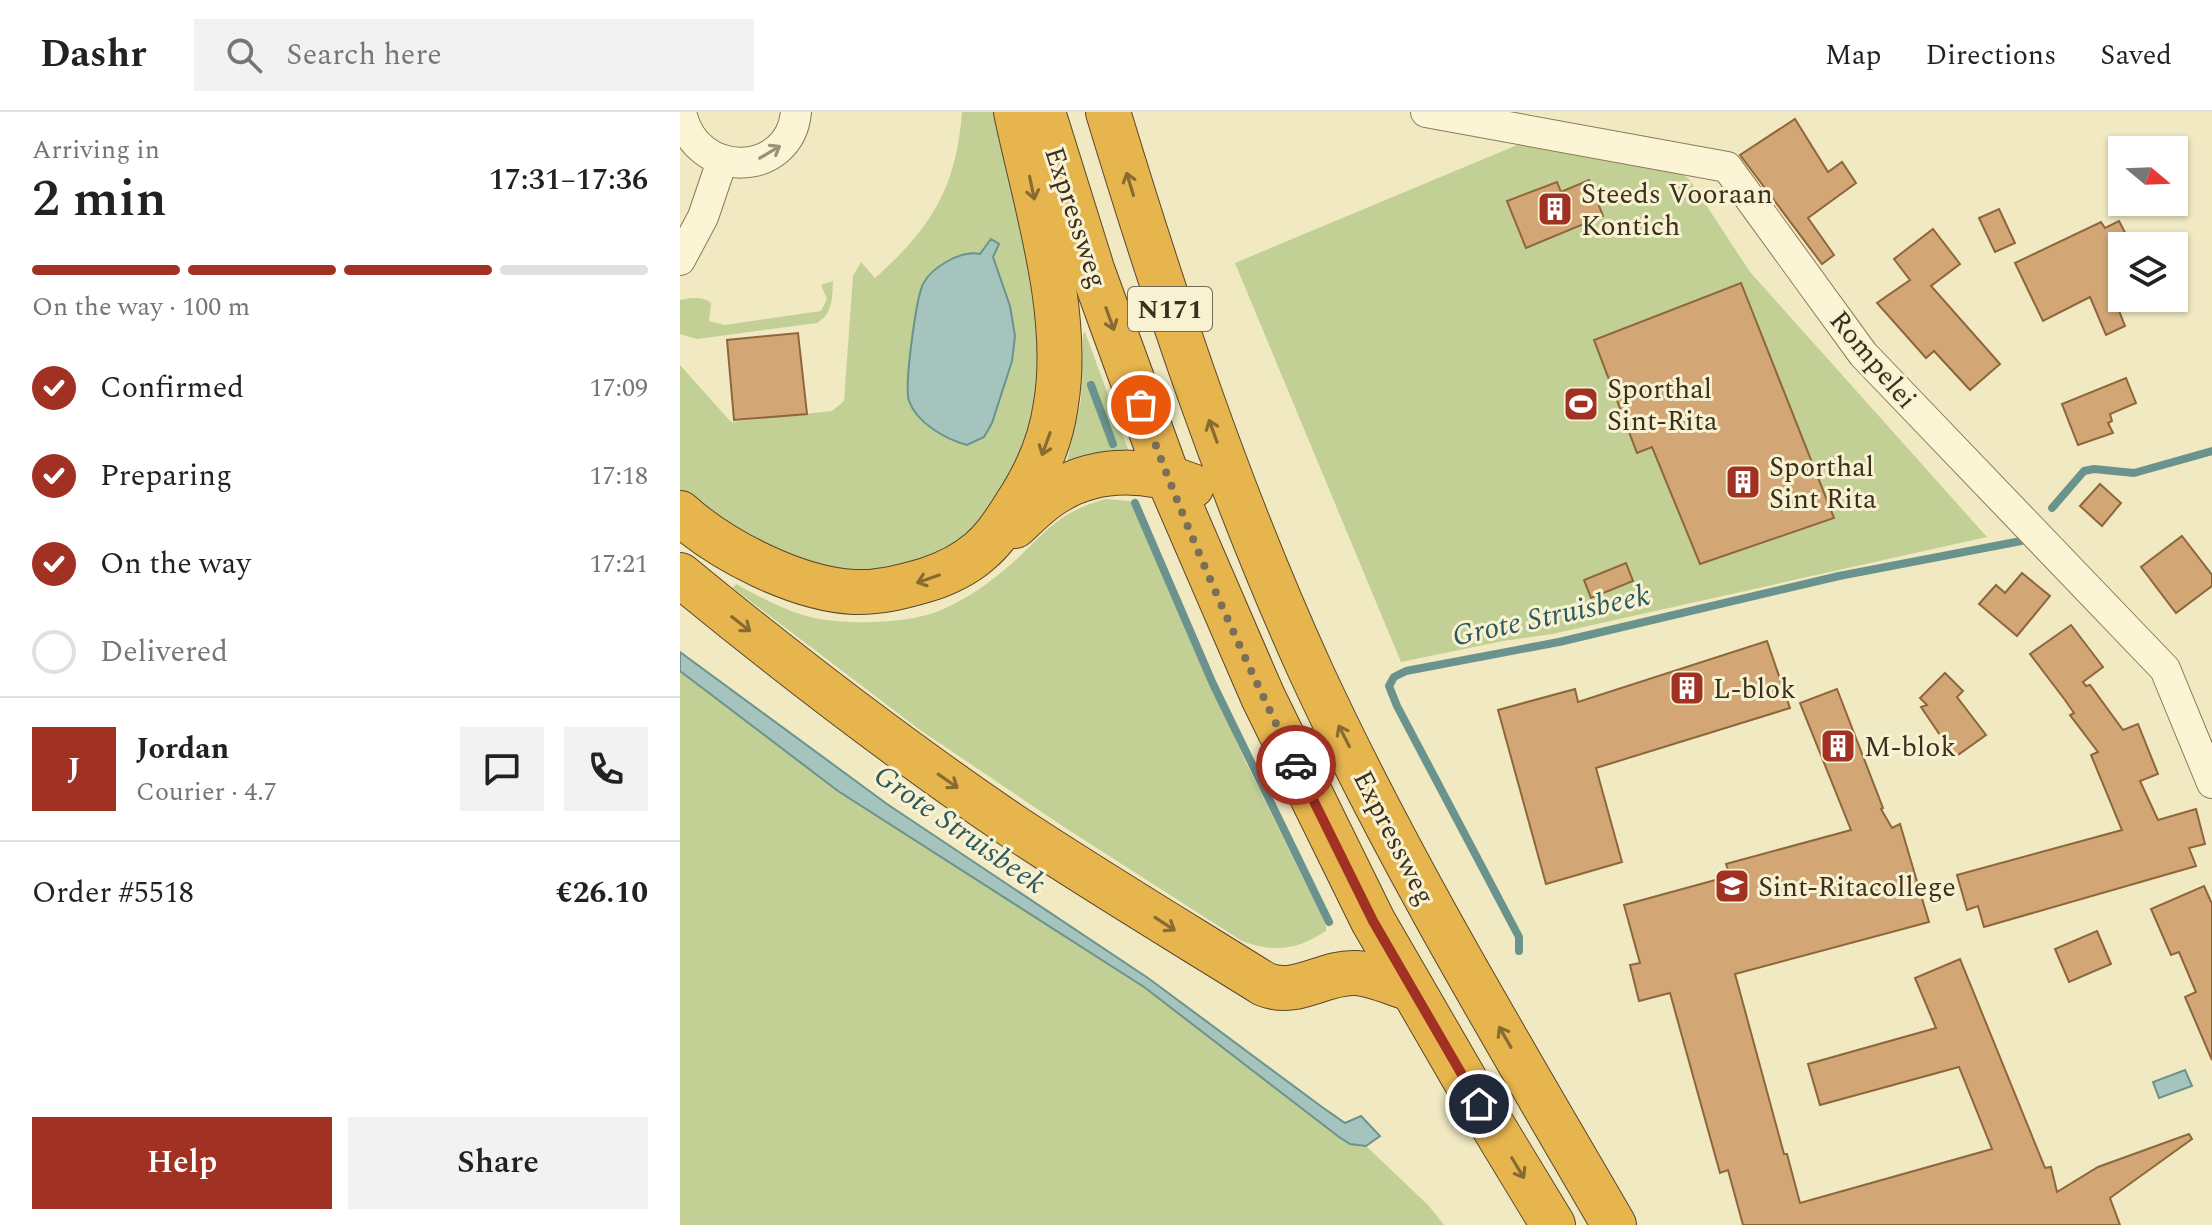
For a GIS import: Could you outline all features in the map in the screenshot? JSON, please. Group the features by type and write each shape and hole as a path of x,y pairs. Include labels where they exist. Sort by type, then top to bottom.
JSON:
{"highway":[{"path":"680,513 707,535 747,558 802,580 852,592 893,589 938,576 978,554 994,538 1022,495 1042,455 1052,424 1059,371 1056,301 1016,112"},
{"name":"Expressweg","path":"1043,112 1093,272 1167,475 1263,697 1373,921 1553,1225"},
{"name":"Expressweg","path":"1108,112 1156,272 1239,504 1313,674 1416,881 1614,1225"},
{"path":"994,538 1014,527 1060,489 1088,477 1111,473 1167,475 1239,504"},
{"path":"680,575 797,669 938,774 1025,834 1264,984 1278,989 1296,988 1355,973 1411,989"},
{"path":"1236,968 1265,972 1310,963 1338,949 1416,881"}],"street":[{"path":"681,112 684,126 704,152 722,161 745,163 769,155 785,142 795,124 796,112"},
{"name":"Rompelei","path":"1426,112 1727,167 1863,354 2165,669 2212,783"},
{"path":"680,260 703,217 722,161"}],"green space":[{"path":"962,112 1005,112 1044,293 1032,459 953,552 862,576 774,554 680,492 680,365 731,422 832,411 844,401 853,276 861,262 875,278 926,224 947,185 959,139"},
{"name":"Sporthal Sint-Rita","path":"1522,143 1669,164 1689,179 1750,272 1987,537 1552,634 1401,662 1235,263"},
{"path":"833,281 829,310 817,323 697,339 680,334 680,300 696,298 708,301 711,303 709,321 725,325 821,311 827,299 821,285"},
{"path":"1085,332 1129,452 1097,454 1067,461 1081,400"},
{"path":"1106,499 1130,501 1246,763 1326,925 1326,931 1305,942 1275,948 1242,941 920,730 733,588 736,584 794,612 828,620 879,622 928,615 974,593 1060,519"},
{"path":"680,671 838,791 1144,987 1350,1144 1366,1146 1429,1206 1444,1225 680,1225"}],"water":[{"path":"991,239 999,244 993,257 1010,306 1015,336 1012,361 992,423 984,437 967,445 933,429 913,409 908,392 912,342 920,293 927,278 939,266 955,258 980,254"},
{"path":"680,652 887,804 1148,978 1345,1123 1361,1116 1380,1136 1366,1146 1350,1144 1339,1137 1144,987 838,791 680,671"},
{"path":"2185,1070 2192,1086 2159,1098 2153,1082"}],"building":[{"path":"1795,119 1828,172 1842,162 1856,183 1808,218 1834,255 1822,264 1740,155"},
{"name":"Steeds Vooraan Kontich","path":"1589,180 1603,216 1526,248 1507,201 1557,182 1561,192"},
{"path":"1999,209 2015,243 1995,252 1979,218"},
{"path":"2119,221 2125,232 2108,232 2108,312 2119,312 2125,326 2106,335 2090,297 2043,321 2015,263 2101,222 2105,228"},
{"path":"1933,229 1960,264 1931,286 2000,364 1970,390 1934,351 1926,358 1877,303 1910,280 1894,259"},
{"path":"1741,283 1834,518 1700,564 1652,447 1637,453 1594,340"},
{"path":"798,333 807,414 734,420 727,340"},
{"path":"2126,378 2136,403 2110,414 2112,421 2108,423 2113,433 2078,445 2062,404"},
{"path":"2100,484 2121,503 2102,526 2080,506"},
{"path":"2182,536 2212,575 2212,586 2176,613 2141,567"},
{"path":"1626,563 1633,581 1591,598 1584,580"},
{"path":"2022,573 2050,596 2017,636 1979,604 1996,585 2005,593"},
{"path":"2071,625 2103,667 2083,682 2086,686 2090,685 2123,730 2138,724 2158,774 2140,781 2158,820 2196,809 2205,844 2189,848 2196,866 1984,927 1978,906 1967,910 1957,875 2122,830 2091,755 2098,752 2070,715 2074,713 2065,700 2030,654"},
{"path":"1767,641 1790,708 1596,768 1622,862 1546,884 1498,710 1575,689 1578,702"},
{"path":"1945,673 1963,691 1957,697 1986,735 1955,757 1921,707 1927,705 1920,698"},
{"path":"1837,689 1881,809 1892,828 1900,824 1929,922 1735,974 1800,1203 1992,1149 1959,1067 1820,1105 1808,1064 1936,1028 1915,978 1960,959 2045,1168 2051,1167 2057,1192 2098,1167 2189,1134 2192,1139 2110,1198 2120,1225 1743,1225 1728,1170 1720,1173 1670,993 1639,1001 1630,965 1640,963 1624,905 1730,876 1726,864 1851,830 1800,703"},
{"path":"2204,886 2212,904 2212,1060 2185,997 2196,992 2179,952 2171,955 2151,909"},
{"path":"2097,931 2111,964 2069,982 2055,949"}],"waterway":[{"path":"1091,385 1113,444"},
{"name":"Grote Struisbeek","path":"2052,508 2084,471 2134,473 2212,451"},
{"path":"1135,503 1213,684 1329,922"},
{"name":"Grote Struisbeek","path":"1519,951 1519,937 1397,706 1389,686 1394,677 1406,671 1559,642 1839,576 2021,541"}],"way so far":[{"path":"1141,405 1167,475 1263,697 1296,765"}],"place":[{"name":"Steeds Vooraan Kontich","path":"1555,209"},
{"name":"Sporthal Sint-Rita","path":"1581,404"},
{"name":"Sporthal Sint Rita","path":"1743,482"},
{"name":"L-blok","path":"1687,688"},
{"name":"M-blok","path":"1838,746"},
{"name":"Sint-Ritacollege","path":"1732,886"}],"route":[{"path":"1296,765 1373,921 1479,1104"}]}
